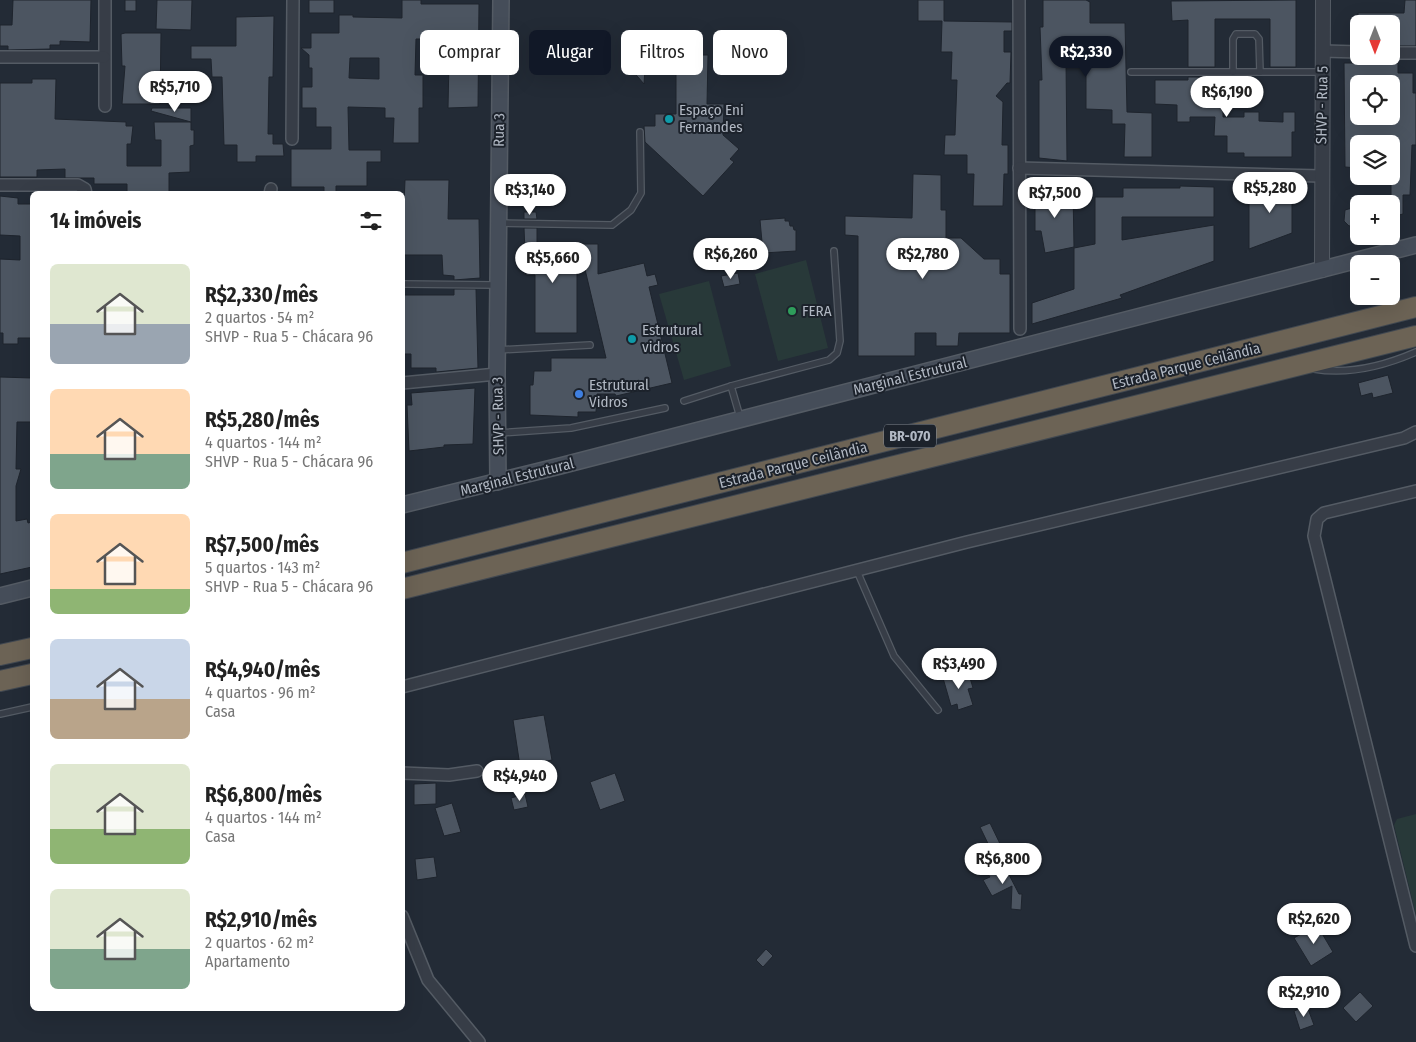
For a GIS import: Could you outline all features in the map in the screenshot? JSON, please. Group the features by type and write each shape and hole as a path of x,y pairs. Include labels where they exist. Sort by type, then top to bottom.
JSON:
{"highway":[{"name":"Estrada Parque Ceilândia","path":"405,562 1416,306"},
{"name":"Estrada Parque Ceilândia","path":"405,588 1416,336"},
{"path":"0,655 30,648"},
{"path":"0,681 30,674"}],"main road":[{"name":"Rua 3","path":"497,350 501,0"},
{"name":"Marginal Estrutural","path":"405,504 740,420 1416,245"},
{"name":"SHVP - Rua 3","path":"497,350 498,482"},
{"path":"0,596 30,588"}],"street":[{"path":"105,0 104,57 106,106"},
{"path":"292,139 294,0"},
{"path":"1019,0 1020,329"},
{"name":"SHVP - Rua 5","path":"1322,270 1323,0"},
{"path":"1323,52 1350,52"},
{"path":"1400,53 1416,53"},
{"path":"0,57 104,57"},
{"path":"1019,168 1321,176"},
{"path":"0,186 78,185 85,191"},
{"path":"405,383 497,374"},
{"path":"405,686 857,571 1394,440 1416,432"},
{"path":"1416,491 1324,513 1317,519 1314,536 1416,946"},
{"path":"405,773 449,775 477,771"},
{"path":"405,923 428,980 479,1042"}],"lane":[{"path":"1233,72 1233,39 1236,34 1255,34 1259,39 1260,72"},
{"path":"1131,72 1322,72"},
{"path":"498,223 612,224 631,210 641,193 640,132"},
{"path":"684,400 830,360 837,353 840,341 834,251"},
{"path":"405,284 498,285"},
{"path":"497,350 590,345"},
{"path":"1298,366 1347,371 1399,359 1416,352"},
{"path":"731,386 740,420"},
{"path":"498,433 571,428 665,408"},
{"path":"857,571 894,656 938,710"},
{"path":"0,714 30,707"}],"shaded area":[{"name":"FERA","path":"806,260 828,348 778,361 755,274"},
{"path":"709,281 731,366 684,380 659,294"},
{"path":"1416,814 1416,915 1394,825 1397,819"}],"building":[{"path":"13,0 91,0 90,42 60,41 60,45 50,45 50,49 8,50 8,46 0,46 0,25 12,25"},
{"path":"125,0 136,0 136,11 125,11"},
{"path":"157,0 192,0 191,30 156,29"},
{"path":"309,0 334,0 334,13 309,13"},
{"path":"402,0 421,0 421,4 479,4 479,30 420,30 420,39 416,39 415,75 423,75 423,108 419,108 419,143 393,143 394,118 385,118 385,108 348,107 349,150 381,150 381,162 367,162 367,186 336,186 336,191 324,191 324,187 291,187 291,149 331,149 331,127 316,127 316,108 302,108 302,87 312,87 312,68 309,68 309,55 301,48 311,48 311,33 339,33 339,15 353,15 353,17 402,18","holes":["350,58 379,58 379,79 349,78"]},
{"path":"918,0 944,0 944,21 1012,22 1012,31 1004,31 1004,52 1011,52 1010,83 1007,83 996,96 1003,102 1002,145 1008,145 1008,174 1004,174 1003,206 973,206 974,174 967,174 967,155 944,155 945,135 955,135 957,80 951,80 952,52 941,52 942,21 918,21"},
{"path":"1043,0 1086,0 1090,2 1090,23 1125,23 1127,112 1152,113 1152,157 1124,157 1125,124 1112,124 1112,110 1086,109 1086,63 1083,63 1082,40 1063,40 1063,61 1066,61 1067,161 1039,158 1039,80 1042,80 1040,27 1043,27"},
{"path":"1296,0 1296,67 1270,67 1270,19 1215,19 1215,67 1188,67 1188,20 1172,21 1171,1"},
{"path":"1405,0 1416,0 1416,46 1400,46 1400,15 1358,15 1358,13 1404,13"},
{"path":"274,16 273,77 269,77 268,134 273,134 273,144 283,144 284,156 256,156 256,162 237,162 237,145 224,145 222,77 212,77 211,59 191,59 191,46 236,46 236,17"},
{"path":"161,33 160,104 122,104 125,66 122,66 121,34"},
{"name":"Espaço Eni Fernandes","path":"703,55 708,55 707,104 724,104 723,135 739,149 730,159 734,162 703,196 645,142 644,126 655,126 655,114 676,114 676,75 703,75"},
{"path":"1344,63 1350,63 1350,65 1398,65 1398,73 1413,73 1413,93 1416,93 1416,145 1412,145 1410,195 1403,195 1403,214 1400,215 1400,195 1391,195 1391,185 1400,185 1400,135 1350,135 1350,167 1345,167"},
{"path":"449,75 478,75 478,107 448,108"},
{"name":"Espaço Eni Fernandes","path":"636,75 645,75 644,84"},
{"path":"1188,77 1215,77 1215,80 1223,80 1223,117 1244,117 1244,112 1259,112 1259,121 1283,122 1283,112 1295,112 1295,132 1292,132 1292,157 1244,157 1244,153 1227,153 1227,136 1214,136 1215,117 1190,117 1190,122 1177,122 1177,105 1155,104 1155,80 1188,80"},
{"path":"32,79 56,79 55,119 126,122 126,126 133,126 131,144 127,144 127,166 161,166 161,140 155,140 154,122 191,122 191,130 194,130 194,145 190,146 190,172 169,173 169,191 127,191 127,184 94,184 94,178 65,178 65,169 37,170 37,177 0,177 0,83 32,83"},
{"path":"152,108 191,108 191,122 151,111"},
{"path":"913,174 941,175 941,210 946,210 946,238 961,238 984,259 1000,259 1000,274 1010,274 1010,333 959,333 958,346 936,346 936,333 915,333 915,356 858,356 858,236 845,235 845,216 912,218"},
{"path":"405,180 449,180 448,219 479,219 480,278 454,280 454,276 443,275 442,255 405,255"},
{"path":"1180,186 1214,187 1214,217 1122,217 1122,240 1214,225 1214,261 1120,295 1122,298 1032,324 1032,303 1074,289 1074,248 1095,244 1095,197 1123,197 1123,188 1180,188"},
{"path":"1292,186 1292,233 1249,249 1249,187"},
{"path":"1035,190 1073,190 1074,247 1045,253 1041,231 1035,231"},
{"path":"0,196 18,198 18,204 30,204 30,338 18,338 18,344 3,344 3,333 0,333 0,259 20,260 20,236 0,235"},
{"path":"1350,209 1350,226 1344,221 1345,210"},
{"path":"524,212 536,212 537,219 524,219"},
{"path":"785,218 785,221 789,221 790,226 793,226 794,230 796,230 796,251 763,253 760,220"},
{"path":"524,228 537,228 537,245 577,244 577,333 535,333 535,275 526,275"},
{"path":"579,244 598,244 598,274 644,263 647,276 655,274 658,285 649,287 672,383 616,396 615,394 597,394 596,412 578,412 578,417 530,415 530,385 533,385 534,371 551,371 551,358 606,358"},
{"path":"738,273 740,284 724,287 721,276"},
{"path":"454,289 476,289 478,368 436,372 436,368 411,368 411,354 405,354 405,295 454,295"},
{"path":"1388,375 1393,393 1373,398 1372,393 1361,396 1358,383"},
{"path":"0,377 30,378 30,422 17,422 16,469 21,469 16,486 16,521 27,519 28,523 30,522 30,567 0,574"},
{"path":"475,388 473,444 444,445 444,447 409,451 407,405 412,405 411,393"},
{"path":"968,671 973,688 968,689 973,705 958,710 957,704 951,706 943,678"},
{"path":"544,715 552,760 520,766 513,720"},
{"path":"615,773 625,801 600,810 590,782"},
{"path":"436,783 436,804 414,805 414,784"},
{"path":"525,794 528,807 514,810 511,798"},
{"path":"452,803 461,832 444,836 435,808"},
{"path":"990,823 1003,850 993,854 980,827"},
{"path":"434,857 437,877 417,880 415,859"},
{"path":"1003,863 1019,894 1022,894 1021,910 1011,909 1012,886 992,896 983,880 990,877 986,871"},
{"path":"1317,925 1333,952 1311,966 1294,938"},
{"path":"766,949 773,956 763,967 756,960"},
{"path":"1360,992 1373,1006 1356,1022 1343,1008"},
{"path":"1307,1006 1314,1025 1300,1030 1294,1011"}],"place":[{"name":"Espaço Eni Fernandes","path":"669,119"},
{"name":"FERA","path":"792,311"},
{"name":"Estrutural vidros","path":"632,339"},
{"name":"Estrutural Vidros","path":"579,394"}]}
